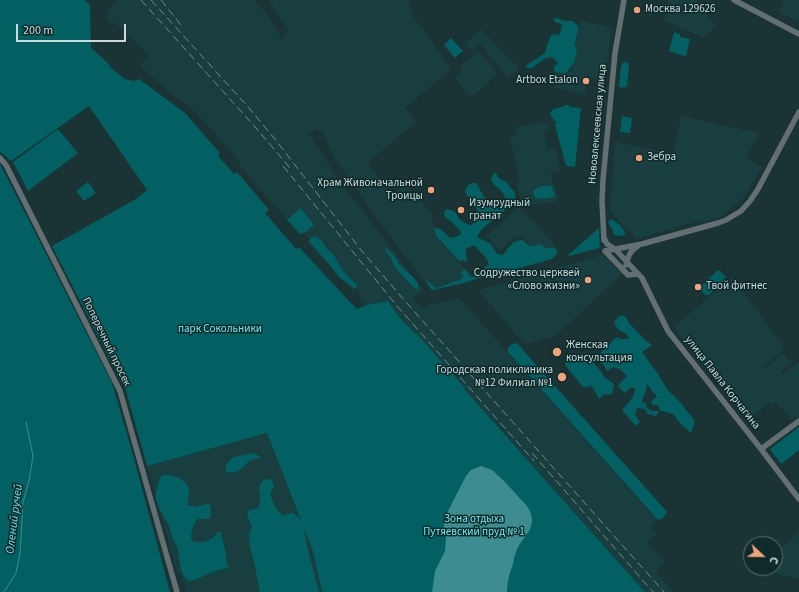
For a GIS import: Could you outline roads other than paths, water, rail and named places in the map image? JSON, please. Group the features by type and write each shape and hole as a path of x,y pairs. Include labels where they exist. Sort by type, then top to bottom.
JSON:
{"street":[{"name":"Новоалексеевская улица","path":"610,251 604,238 602,180 614,53 624,0"},
{"path":"734,0 799,34"},
{"path":"610,251 642,244 718,223 730,218 740,211 750,201 758,189 799,112"},
{"name":"Поперечный просек","path":"0,158 6,165 120,391 177,592"},
{"path":"604,238 610,251 628,275 638,274"},
{"path":"621,267 625,266 632,250 642,244"},
{"name":"улица Павла Корчагина","path":"610,251 627,262 642,278 668,331 799,499"},
{"path":"763,452 799,421"}],"waterway":[{"name":"Олений ручей","path":"4,592 16,573 20,553 23,502 29,481 33,456 26,422"}],"railway":[{"path":"141,0 290,168"},
{"path":"151,0 249,108 361,250 405,301 664,592"},
{"path":"161,0 181,25"},
{"path":"283,166 397,306 534,461"},
{"path":"532,453 653,592"}],"place":[{"name":"Москва 129626","path":"637,10"},
{"name":"Artbox Etalon","path":"586,81"},
{"name":"Зебра","path":"639,158"},
{"name":"Храм Живоначальной Троицы","path":"431,190"},
{"name":"Изумрудный гранат","path":"461,210"},
{"name":"Содружество церквей «Слово жизни»","path":"588,280"},
{"name":"Твой фитнес","path":"698,287"},
{"name":"Женская консультация","path":"557,352"},
{"name":"Городская поликлиника №12 Филиал №1","path":"562,377"}],"park label":[{"name":"парк Сокольники","path":"220,330"},
{"name":"Зона отдыха Путяевский пруд № 1","path":"474,526"}]}
